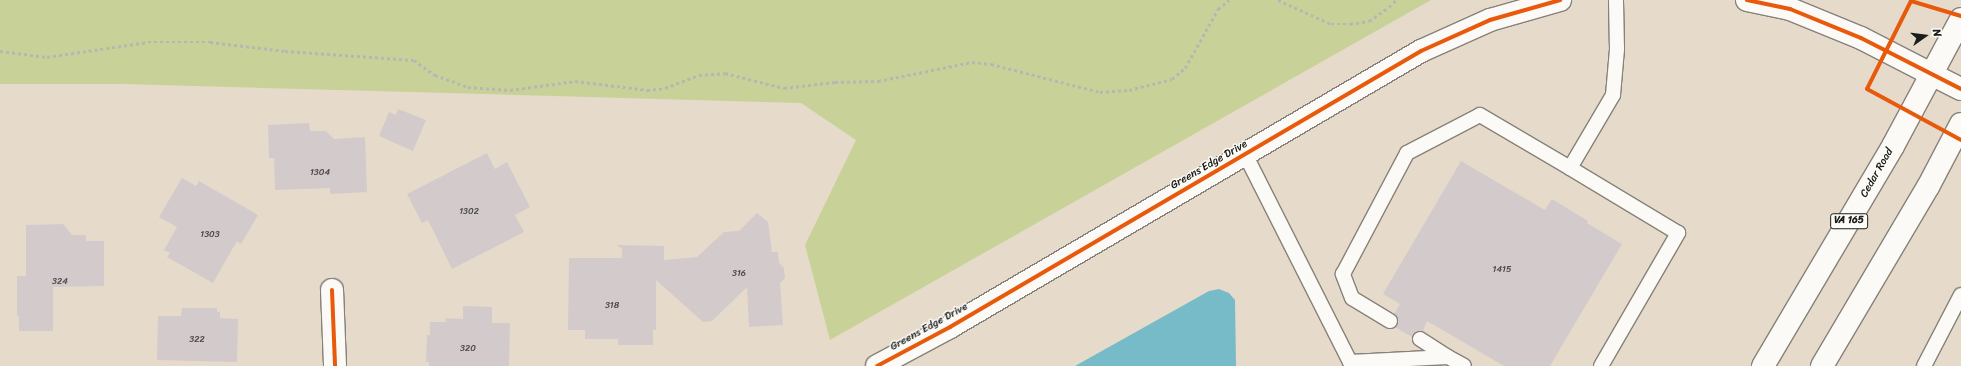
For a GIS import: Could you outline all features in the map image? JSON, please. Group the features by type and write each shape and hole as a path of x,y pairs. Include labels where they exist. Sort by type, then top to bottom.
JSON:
{"street":[{"name":"Greens Edge Drive","path":"877,366 950,327 1421,51 1490,20 1560,0"},
{"path":"1747,0 1790,9 1862,38 1961,89"},
{"name":"Cedar Road","path":"1763,366 1893,146 1933,75 1961,19"},
{"path":"1822,366 1928,187 1961,124"},
{"path":"332,290 335,366"}],"lane":[{"path":"1570,168 1613,95 1617,62 1616,0"},
{"path":"1390,321 1352,298 1344,274 1407,153 1480,116 1678,233 1601,366"},
{"path":"1245,154 1350,362 1448,357"},
{"path":"1924,366 1961,296"},
{"path":"1420,339 1464,366"}],"path":[{"path":"0,51 47,57 148,42 210,42 284,51 414,60 435,75 468,87 510,90 575,81 647,90 665,88 700,75 725,73 784,88 836,82 878,81 972,62 991,64 1100,92 1129,90 1172,79 1185,68 1218,9 1229,0"},
{"path":"1278,0 1331,24 1350,24 1369,21 1389,7 1396,0"},
{"path":"1908,8 1911,0 1918,3"}],"green space":[{"path":"0,0 1431,0 830,340 805,245 856,140 801,103 122,84 0,84"}],"water":[{"path":"1219,289 1229,293 1235,300 1236,366 1075,366 1209,291"}],"building":[{"path":"398,109 426,120 413,151 379,136 389,112 396,115"},
{"path":"309,123 310,131 326,131 334,139 365,137 367,192 330,194 330,188 275,190 274,158 269,158 268,125"},
{"path":"487,153 495,169 507,162 530,207 515,215 524,232 452,269 428,220 422,223 407,194"},
{"path":"1461,161 1545,210 1552,199 1588,221 1587,223 1622,244 1550,366 1504,366 1427,321 1423,331 1416,331 1412,337 1395,327 1398,321 1394,314 1400,304 1383,294"},
{"path":"182,178 196,186 199,181 258,215 241,244 237,241 213,283 167,257 170,253 164,250 177,227 159,217"},
{"path":"757,213 768,222 772,252 778,252 779,263 784,268 785,278 780,283 783,325 749,327 747,287 712,321 703,322 656,280 656,330 653,330 653,345 618,345 618,339 585,339 585,330 568,330 569,258 622,258 622,249 617,245 664,246 664,260 697,257 724,232 739,231"},
{"path":"63,224 72,235 86,235 86,241 104,241 104,286 53,287 53,331 19,331 19,317 17,316 17,276 26,276 26,225"},
{"path":"463,306 492,307 492,323 510,323 509,366 429,366 429,362 426,362 427,335 430,335 430,322 446,322 446,318 463,319"},
{"path":"182,308 217,308 217,312 220,312 220,318 238,319 237,362 157,360 158,316 181,316"}],"cycle path":[{"path":"877,366 950,327 1421,51 1490,20 1560,0"},
{"path":"1747,0 1790,9 1861,38 1961,89"},
{"path":"1961,16 1911,1 1867,89 1961,140"},
{"path":"332,290 335,366"}]}
